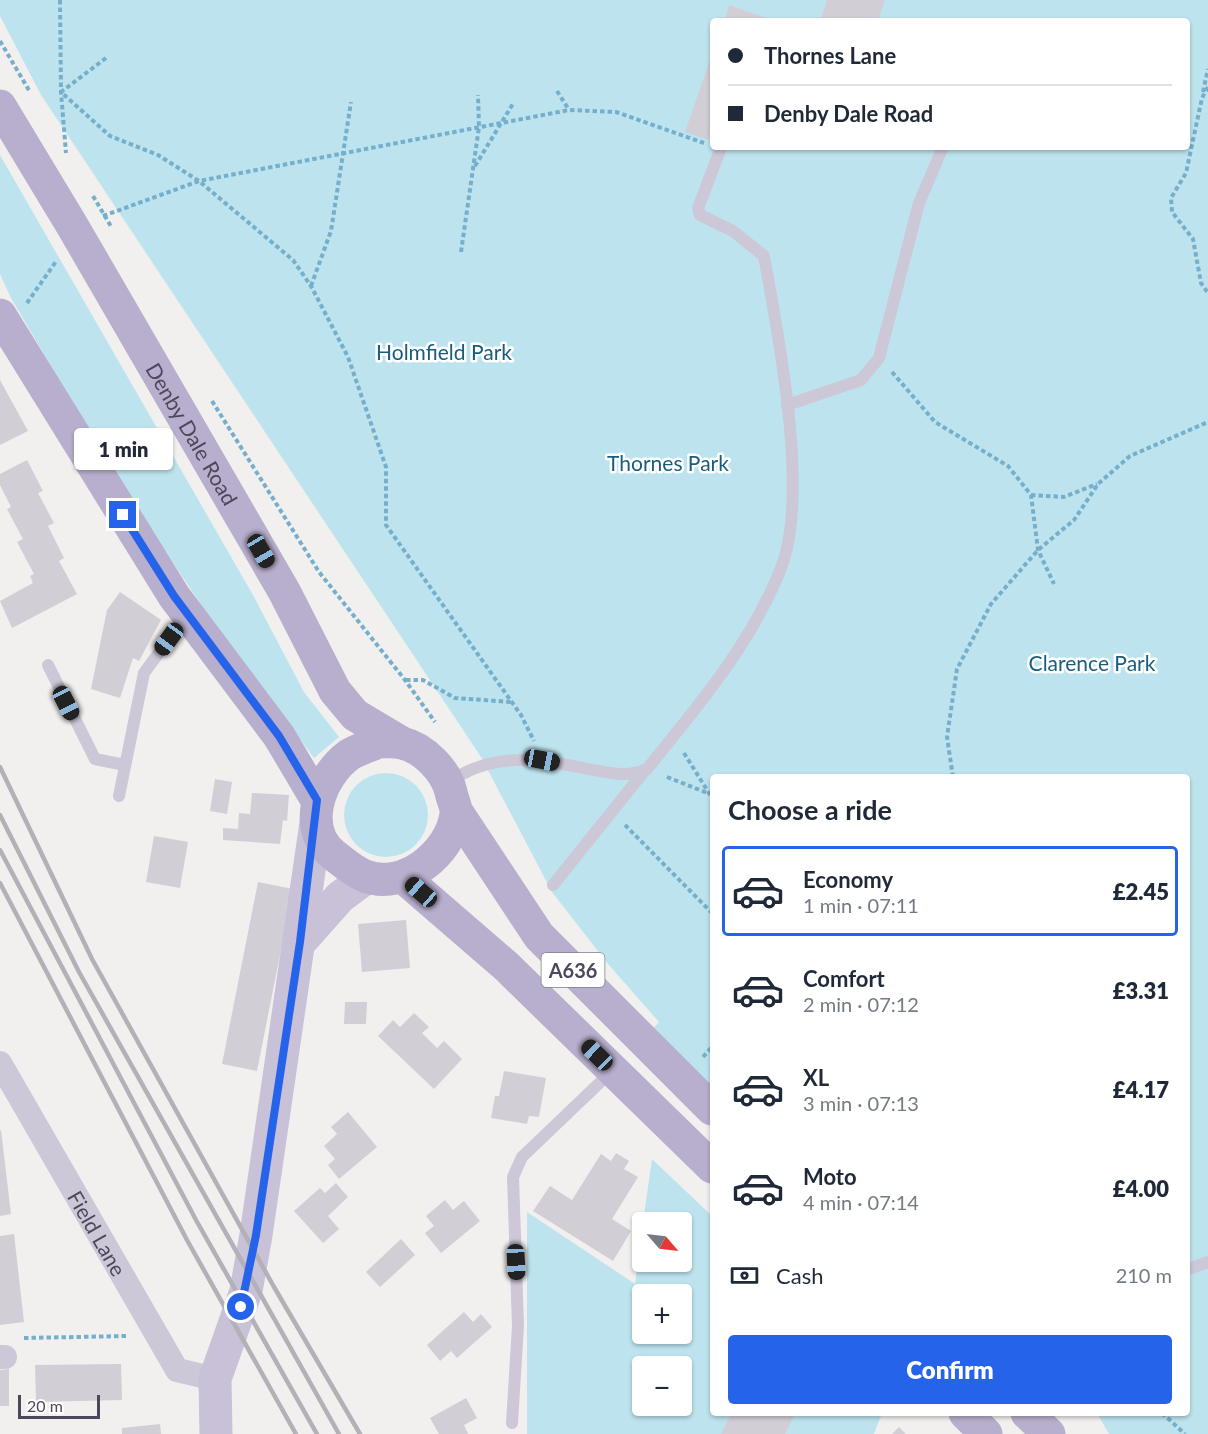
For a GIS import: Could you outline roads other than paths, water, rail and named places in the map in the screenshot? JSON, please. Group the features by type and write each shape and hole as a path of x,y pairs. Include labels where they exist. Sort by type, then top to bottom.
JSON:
{"main road":[{"name":"Denby Dale Road","path":"0,106 284,591 335,691 355,715 402,743"},
{"path":"4,323 174,596 279,736 316,811 324,848 367,877 404,877 434,856 449,836 453,797"},
{"path":"316,811 340,763 351,753 379,742 402,743"},
{"name":"A636","path":"402,743 425,753 539,936 710,1107"},
{"name":"A636","path":"404,877 506,966 710,1165"},
{"path":"968,1416 986,1434"},
{"path":"1030,1416 1049,1434"}],"street":[{"path":"216,1434 215,1379 246,1291 300,942 316,811"},
{"path":"300,942 340,897 367,877"},
{"name":"Field Lane","path":"0,1063 6,1088 177,1370 215,1379"}],"lane":[{"path":"553,885 709,693 751,628 782,567 792,515 787,405 764,256 733,231 700,215 698,208 716,150"},
{"path":"787,405 861,380 879,358 919,203 942,150"},
{"path":"119,796 144,674 169,639 190,618"},
{"path":"48,665 95,759 125,765"},
{"path":"453,797 467,770 498,761 542,760 614,774 637,773 647,768"},
{"path":"512,1423 518,1326 513,1177 522,1157 539,1138 612,1070"},
{"path":"1190,1269 1208,1262"}],"railway":[{"path":"0,767 92,959 274,1287 360,1434"},
{"path":"0,815 79,972 339,1434"},
{"path":"0,850 196,1220 317,1434"},
{"path":"0,883 187,1240 296,1434"}],"park label":[{"name":"Holmfield Park","path":"444,351"},
{"name":"Thornes Park","path":"668,462"},
{"name":"Clarence Park","path":"1092,662"}]}
